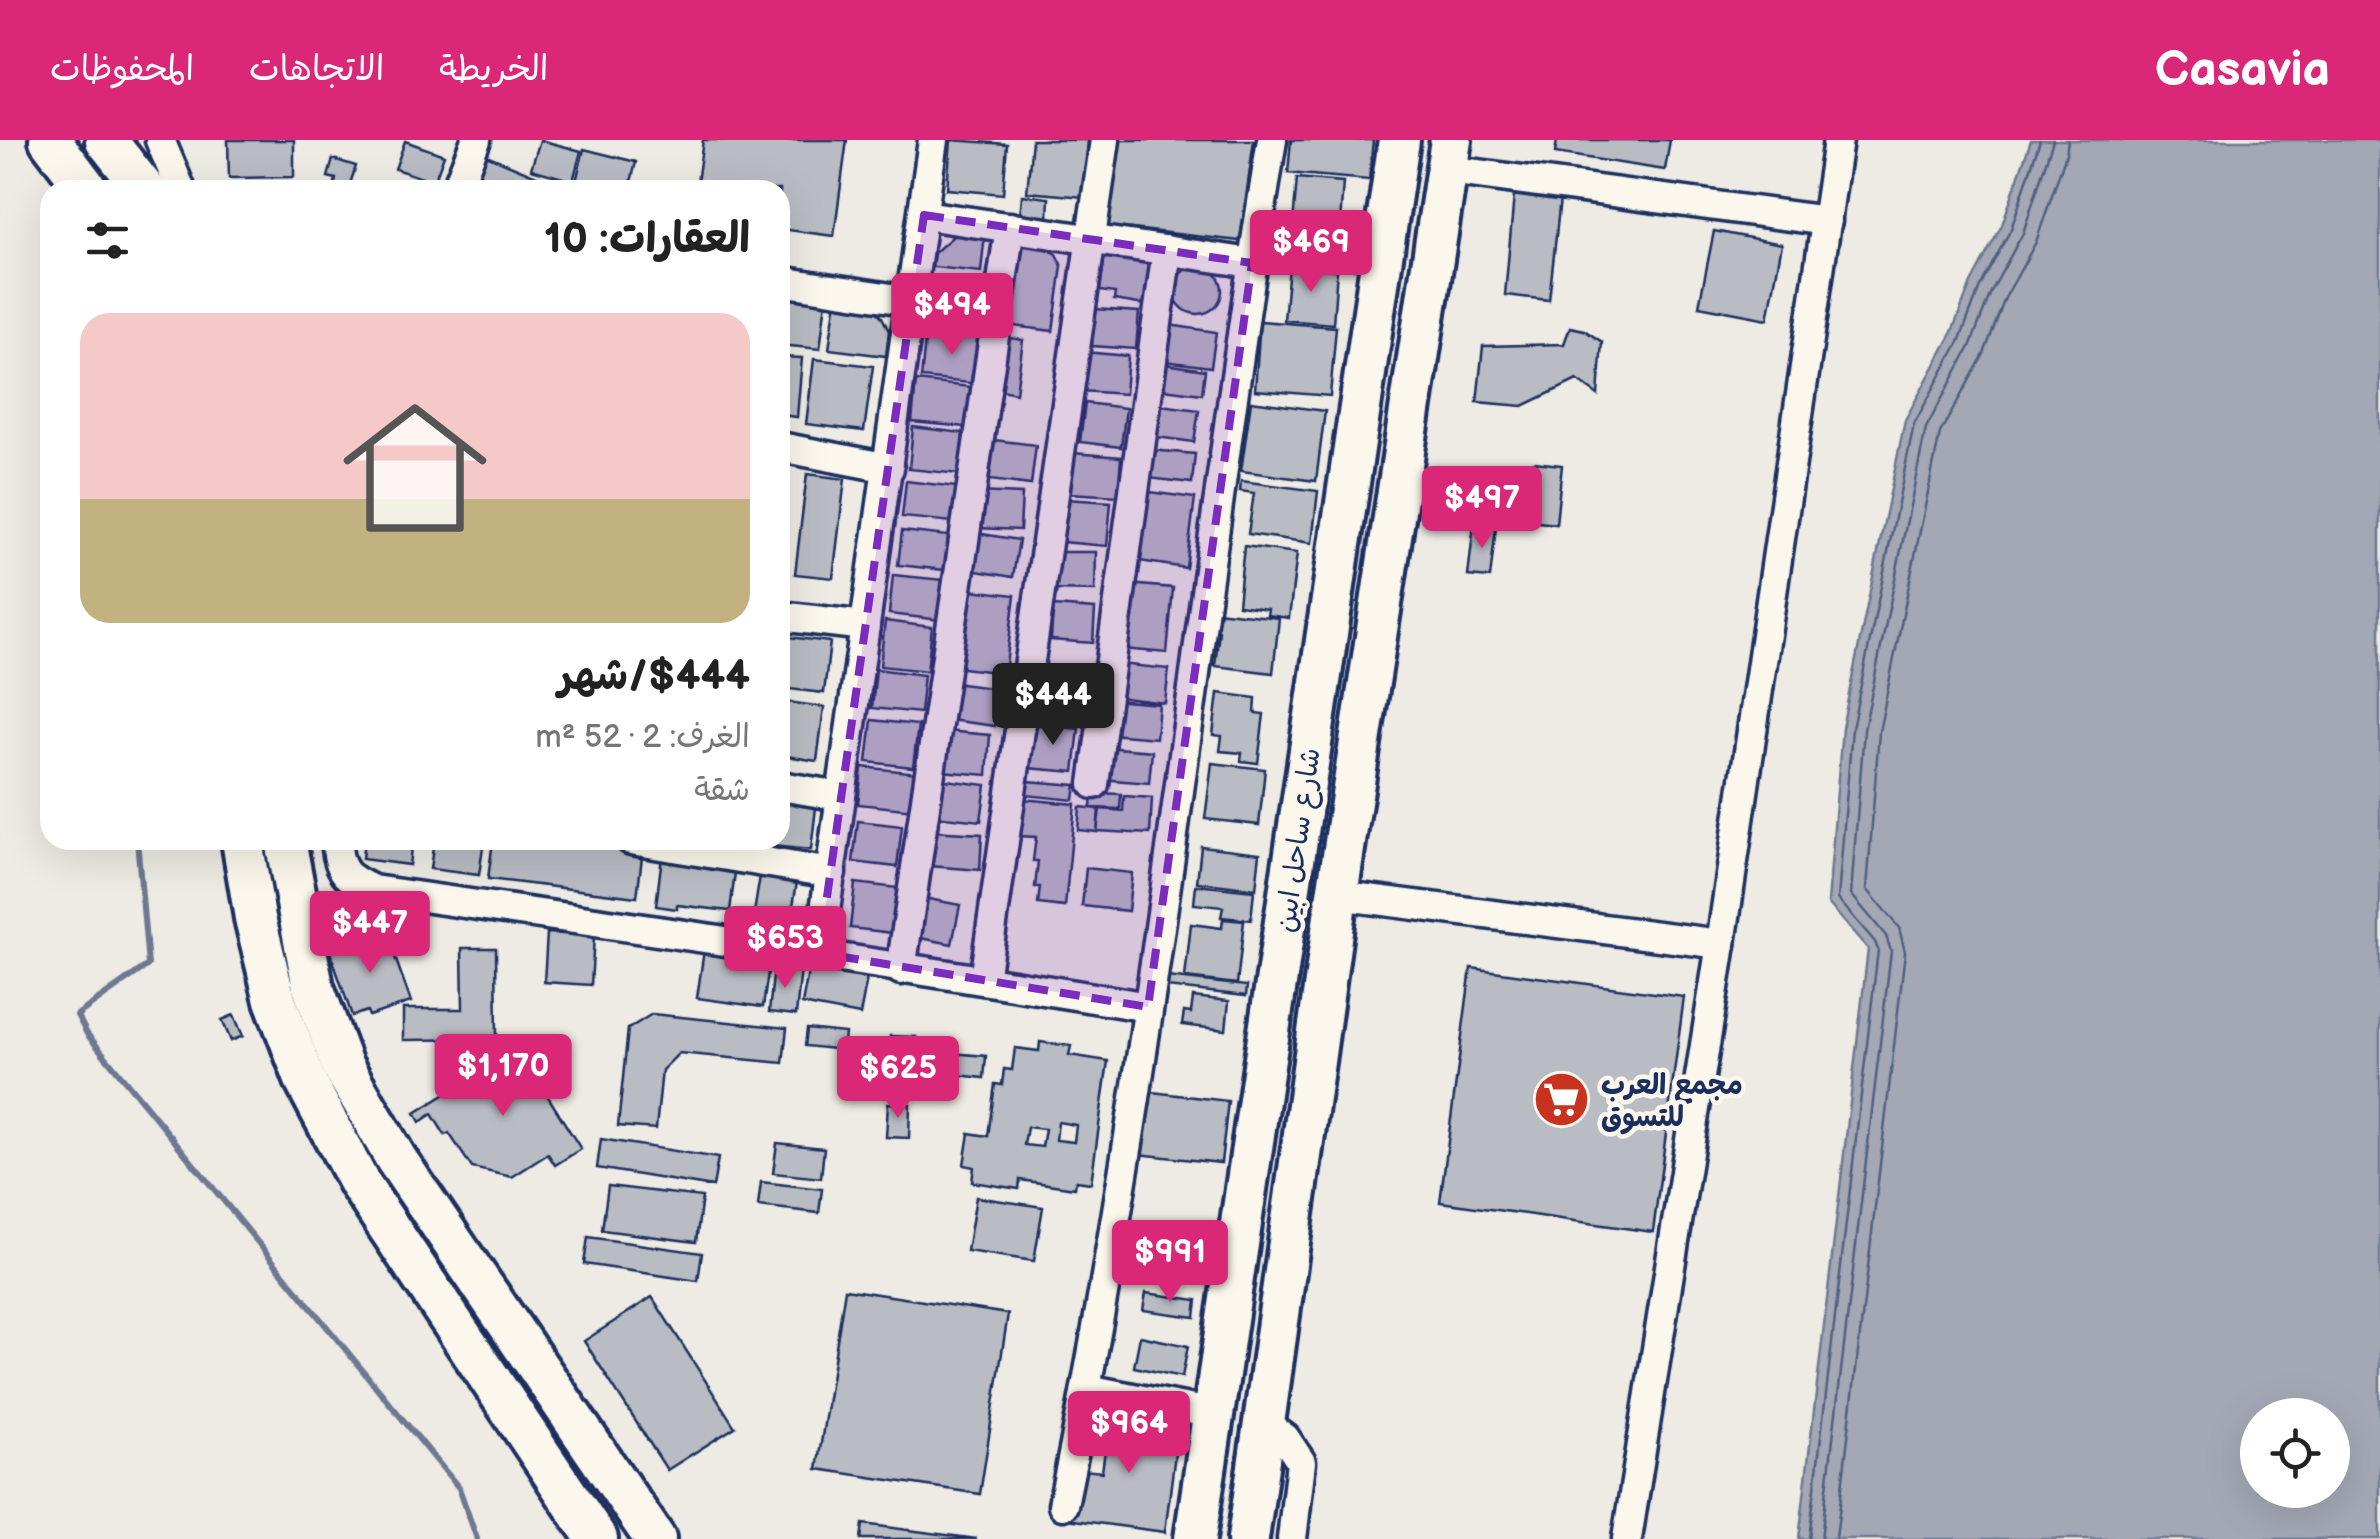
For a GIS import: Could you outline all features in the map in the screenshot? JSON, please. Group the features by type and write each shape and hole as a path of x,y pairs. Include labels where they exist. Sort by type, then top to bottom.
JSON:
{"highway":[{"path":"50,140 80,180"},
{"path":"106,140 137,180"},
{"name":"شارع ساحل ابين","path":"1195,1539 1399,140"},
{"name":"شارع ساحل ابين","path":"1248,1539 1337,894 1449,155"},
{"path":"244,850 275,1000 306,1082 359,1182 597,1539"},
{"path":"286,850 313,987 342,1065 396,1159 654,1539"},
{"path":"1214,1414 1266,1424"}],"street":[{"path":"160,140 177,180"},
{"path":"460,180 476,140"},
{"path":"819,953 933,140"},
{"path":"984,980 1105,140"},
{"path":"1063,1505 1087,1389 1148,1007 1272,140"},
{"path":"1627,1539 1721,944 1838,140"},
{"path":"1449,155 1826,221"},
{"path":"924,215 1252,263"},
{"path":"901,970 1010,227"},
{"path":"1094,784 1166,250"},
{"path":"790,283 911,301"},
{"path":"790,449 889,468"},
{"path":"790,617 865,626"},
{"path":"790,788 840,796"},
{"path":"338,850 340,865 349,879 373,890 819,953 901,970 1148,1007"},
{"path":"745,850 831,873"},
{"path":"1337,894 1721,944"},
{"path":"1087,1389 1214,1414"},
{"path":"1266,1424 1285,1438 1301,1462 1292,1539"}],"highlighted area":[{"path":"924,215 1252,263 1148,1007 819,953"}],"water":[{"path":"2031,140 2380,140 2380,1539 1799,1539 1868,949 1828,903 1842,728 1905,420 1950,337 1971,283 2002,225"}],"building":[{"path":"228,140 294,140 294,177 229,178"},
{"path":"540,140 581,151 573,180 531,169"},
{"path":"703,140 847,140 834,236 790,230 790,180 697,180"},
{"path":"951,140 1007,144 1003,194 947,189"},
{"path":"1032,140 1088,140 1084,197 1027,192"},
{"path":"1115,140 1254,140 1240,241 1105,226"},
{"path":"1291,140 1373,140 1369,180 1288,173"},
{"path":"1557,140 1670,140 1665,170 1555,153"},
{"path":"405,141 444,155 435,180 395,169"},
{"path":"584,149 636,162 632,180 576,180"},
{"path":"479,152 546,180 467,180"},
{"path":"333,159 356,166 351,180 328,177"},
{"path":"1297,178 1343,182 1339,238 1292,235"},
{"path":"1022,195 1049,198 1048,218 1020,216"},
{"path":"1514,195 1560,199 1549,300 1505,295"},
{"path":"960,230 985,233 981,272 932,267 934,253"},
{"path":"1714,231 1782,244 1768,319 1699,306"},
{"path":"1016,240 1040,244 1056,254 1062,266 1053,331 1005,325"},
{"path":"1266,241 1360,248 1358,269 1264,262"},
{"path":"1105,254 1158,261 1151,306 1114,300 1115,293 1100,291"},
{"path":"1198,266 1215,273 1222,290 1215,307 1198,314 1181,307 1174,290 1181,273"},
{"path":"1289,266 1337,270 1333,324 1284,320"},
{"path":"932,280 988,286 984,329 928,322"},
{"path":"790,296 826,301 820,349 790,346"},
{"path":"836,299 870,303 889,331 886,356 829,349"},
{"path":"1094,309 1139,312 1136,349 1092,346"},
{"path":"1260,321 1336,327 1330,396 1255,390"},
{"path":"1169,325 1216,332 1211,367 1164,361"},
{"path":"1570,327 1584,330 1602,342 1598,395 1577,380 1523,406 1477,402 1483,346 1564,344"},
{"path":"926,331 984,338 979,384 921,378"},
{"path":"1004,337 1023,340 1016,393 996,389"},
{"path":"1084,352 1128,356 1125,394 1081,391"},
{"path":"790,357 802,358 797,417 790,416"},
{"path":"814,359 873,366 864,431 806,424"},
{"path":"1159,363 1205,370 1202,394 1156,388"},
{"path":"916,381 971,387 966,427 912,422"},
{"path":"1251,401 1325,411 1316,481 1241,471"},
{"path":"1085,403 1126,408 1121,447 1080,442"},
{"path":"1153,404 1199,410 1194,442 1149,436"},
{"path":"913,427 963,433 959,474 909,469"},
{"path":"986,439 1036,445 1031,485 981,479"},
{"path":"1150,450 1195,454 1192,483 1148,478"},
{"path":"1072,453 1121,457 1118,496 1069,493"},
{"path":"1534,462 1562,465 1556,524 1529,521 1515,505 1520,471"},
{"path":"807,474 845,479 833,578 795,574"},
{"path":"906,481 957,487 953,522 902,517"},
{"path":"1241,481 1318,491 1312,543 1248,534 1254,493 1240,491"},
{"path":"1142,491 1195,498 1186,568 1133,560"},
{"path":"978,492 1022,494 1020,530 977,528"},
{"path":"1065,499 1111,502 1107,546 1062,542"},
{"path":"1474,524 1496,527 1490,578 1468,576"},
{"path":"902,531 948,536 945,570 898,565"},
{"path":"970,532 1019,540 1013,577 964,569"},
{"path":"1244,546 1297,553 1289,618 1267,615 1268,609 1238,605"},
{"path":"1050,552 1096,552 1095,591 1050,590"},
{"path":"893,575 954,581 950,621 889,614"},
{"path":"1129,584 1173,588 1167,653 1123,649"},
{"path":"971,590 1015,595 1005,673 962,668"},
{"path":"1053,606 1095,609 1093,643 1051,640"},
{"path":"1216,611 1279,618 1273,673 1215,666 1219,631 1214,630"},
{"path":"885,621 932,627 927,671 880,666"},
{"path":"790,637 830,642 824,693 790,689"},
{"path":"1120,664 1169,669 1165,703 1116,697"},
{"path":"876,669 924,675 920,713 872,708"},
{"path":"1043,669 1088,673 1084,727 1038,723"},
{"path":"953,683 1000,689 995,726 949,720"},
{"path":"1218,693 1256,698 1255,713 1264,714 1258,763 1241,761 1242,753 1220,751 1222,736 1213,735"},
{"path":"1100,699 1159,704 1156,738 1098,733"},
{"path":"790,702 824,707 817,761 790,757"},
{"path":"872,720 918,725 913,767 867,762"},
{"path":"1032,724 1079,729 1074,772 1028,768"},
{"path":"945,731 990,735 987,775 941,771"},
{"path":"1104,747 1152,751 1149,783 1101,779"},
{"path":"1212,763 1265,769 1259,825 1205,819"},
{"path":"862,767 918,773 913,810 858,804"},
{"path":"937,779 986,785 981,821 934,816"},
{"path":"1027,781 1076,785 1074,800 1025,795"},
{"path":"1092,793 1121,794 1120,809 1091,808"},
{"path":"790,796 817,799 811,850 790,848"},
{"path":"1124,796 1152,798 1150,834 1097,831 1100,809 1123,811"},
{"path":"1022,799 1075,804 1065,907 1038,904 1038,861 1033,861 1036,837 1018,836"},
{"path":"1080,807 1099,809 1097,832 1078,830"},
{"path":"858,821 902,826 897,867 853,862"},
{"path":"931,831 982,834 980,870 929,866"},
{"path":"1201,846 1260,853 1256,889 1197,882"},
{"path":"363,850 411,850 409,865 362,859"},
{"path":"433,850 483,850 479,875 430,869"},
{"path":"492,850 643,850 637,897 488,879"},
{"path":"662,856 736,865 730,911 656,906"},
{"path":"1086,868 1132,873 1128,911 1082,906"},
{"path":"761,870 798,876 790,924 753,919"},
{"path":"855,883 898,888 893,933 850,928"},
{"path":"1196,885 1254,891 1251,920 1221,917 1223,907 1194,904"},
{"path":"918,897 960,905 952,944 910,936"},
{"path":"1223,919 1244,921 1237,984 1185,978 1191,924 1222,928"},
{"path":"386,932 411,1002 369,1016 367,1011 352,1016 330,952"},
{"path":"547,933 594,936 591,985 544,982"},
{"path":"462,948 496,948 497,1039 403,1040 403,1009 463,1009"},
{"path":"704,950 770,959 763,1007 697,998"},
{"path":"774,967 801,969 796,1015 769,1012"},
{"path":"809,967 867,978 860,1015 802,1004"},
{"name":"مجمع العرب للتسوق","path":"1471,968 1684,997 1653,1232 1440,1202"},
{"path":"1167,977 1247,986 1246,996 1166,987"},
{"path":"1193,997 1229,1001 1226,1030 1182,1025 1184,1012 1191,1013"},
{"path":"652,1014 787,1028 783,1063 679,1053 662,1070 656,1129 618,1126 628,1029"},
{"path":"234,1015 243,1036 231,1041 222,1020"},
{"path":"807,1029 845,1033 843,1050 805,1046"},
{"path":"890,1036 916,1037 913,1091 887,1090"},
{"path":"1040,1042 1071,1046 1069,1055 1108,1061 1091,1183 1076,1181 1075,1188 1020,1180 1019,1189 972,1182 974,1167 964,1165 969,1133 988,1136 995,1084 1002,1085 1004,1069 1012,1070 1015,1048 1039,1051","holes":["1058,1122 1076,1125 1074,1142 1056,1140","1027,1127 1045,1129 1042,1147 1024,1145"]},
{"path":"518,1049 581,1149 555,1165 548,1154 512,1177 472,1168 432,1114 420,1122 415,1113"},
{"path":"951,1053 986,1056 984,1078 949,1074"},
{"path":"864,1080 887,1082 886,1097 863,1096"},
{"path":"1144,1091 1228,1101 1221,1163 1137,1154"},
{"path":"888,1103 910,1104 909,1138 886,1137"},
{"path":"601,1139 718,1158 713,1187 597,1168"},
{"path":"777,1143 824,1148 821,1178 773,1173"},
{"path":"761,1182 822,1189 819,1213 758,1206"},
{"path":"608,1186 702,1197 696,1242 602,1230"},
{"path":"976,1197 1043,1207 1034,1261 967,1251"},
{"path":"588,1237 702,1253 698,1281 584,1264"},
{"path":"845,1289 1008,1314 980,1494 817,1469"},
{"path":"1146,1293 1197,1300 1195,1317 1143,1310"},
{"path":"652,1297 735,1427 667,1470 584,1341"},
{"path":"1140,1336 1188,1346 1182,1377 1134,1367"},
{"path":"1110,1413 1179,1422 1165,1532 1066,1519 1073,1469 1102,1472"},
{"path":"863,1524 977,1539 861,1539"}],"waterway":[{"path":"138,850 148,965 77,1015 87,1034 459,1488 477,1539"}],"place":[{"name":"مجمع العرب للتسوق","path":"1562,1100"}]}
